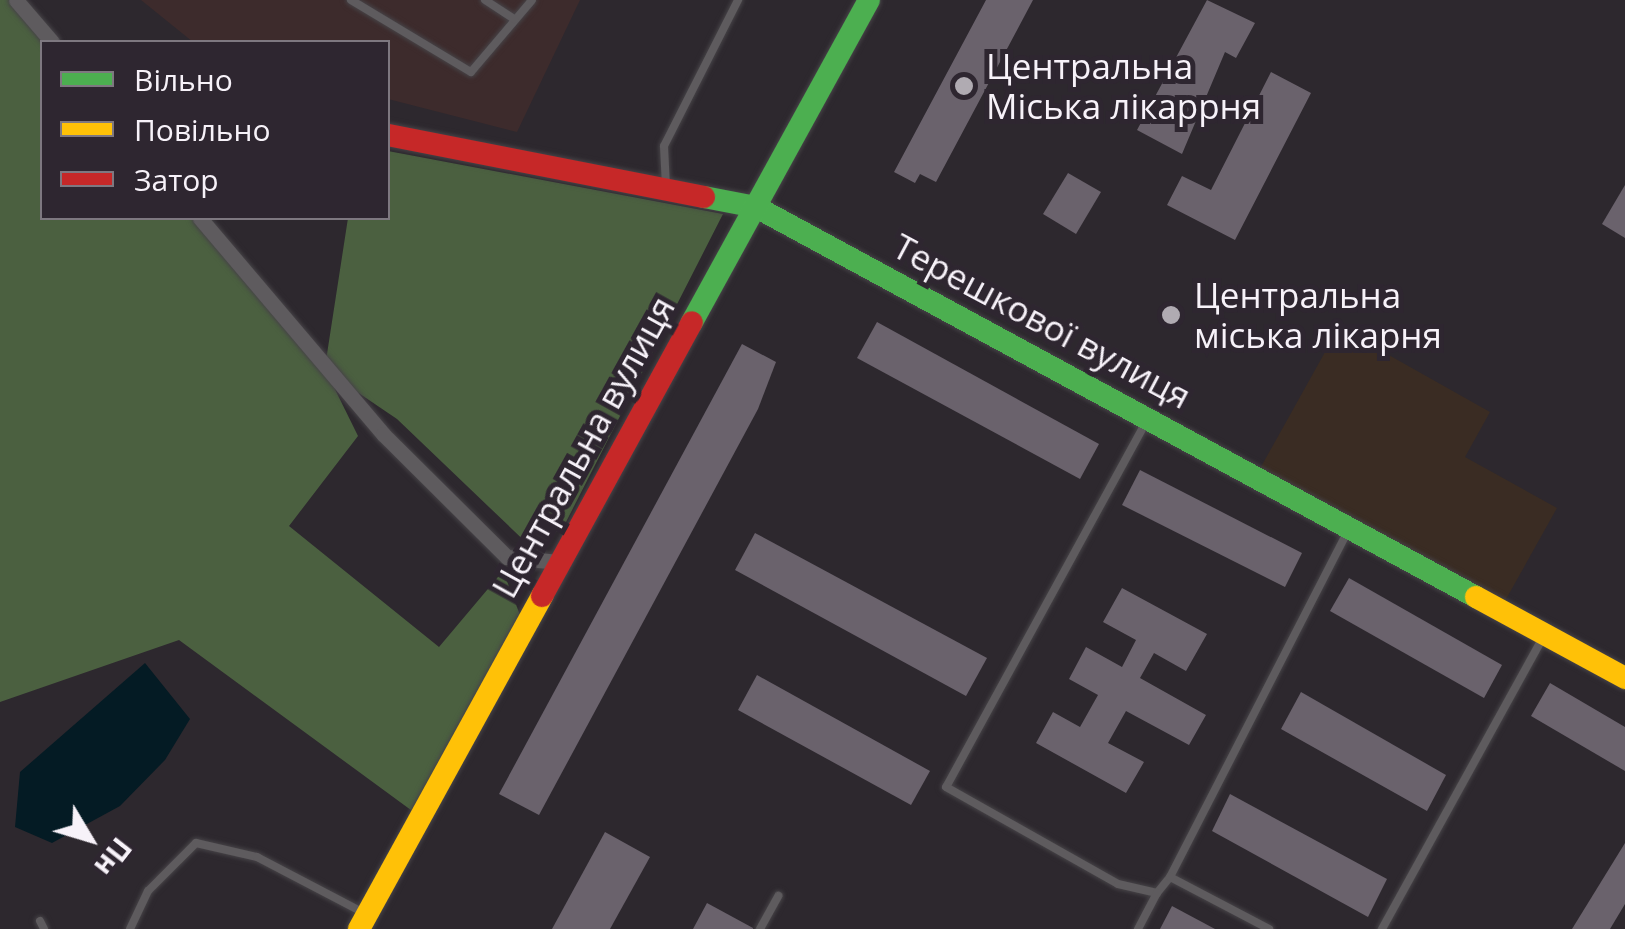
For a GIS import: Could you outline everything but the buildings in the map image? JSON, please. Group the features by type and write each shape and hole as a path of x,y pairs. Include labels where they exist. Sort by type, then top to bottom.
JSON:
{"street":[{"path":"16,0 50,40"},
{"name":"Центральна вулиця","path":"363,922 869,0"},
{"name":"Терешкової вулиця","path":"390,135 756,207 1625,678"},
{"path":"202,220 383,434 507,557 559,562"}],"lane":[{"path":"351,0 472,72 532,0"},
{"path":"485,0 514,19"},
{"path":"666,187 664,146 738,0"},
{"path":"1148,418 946,787 1118,884 1157,893"},
{"path":"1138,929 1170,877 1350,527"},
{"path":"1382,929 1544,635"},
{"path":"130,929 148,891 196,843 257,857 363,922"},
{"path":"1170,877 1269,929"},
{"path":"760,929 778,896"}],"shaded area":[{"path":"141,0 580,0 517,132 390,100 390,40 191,40"},
{"path":"1339,327 1490,412 1465,457 1557,508 1500,610 1257,474"}],"green space":[{"path":"0,0 16,0 50,40 40,40 40,220 202,220 325,367 348,220 390,220 390,151 723,214 566,522 536,552 397,419 326,371 358,436 289,526 439,647 503,571 522,620 415,813 179,640 0,702"}],"water":[{"path":"145,663 190,719 165,760 120,806 52,843 15,827 20,772"}],"traffic: fast":[{"path":"692,322 869,0"},
{"path":"704,197 756,207 1476,597"}],"traffic: slow":[{"path":"359,929 542,596"},
{"path":"1476,597 1625,678"}],"traffic: jam":[{"path":"390,135 704,197"},
{"path":"542,596 692,322"}],"place":[{"name":"Центральна Міська лікаррня","path":"964,86"},
{"name":"Центральна міська лікарня","path":"1171,315"}]}
